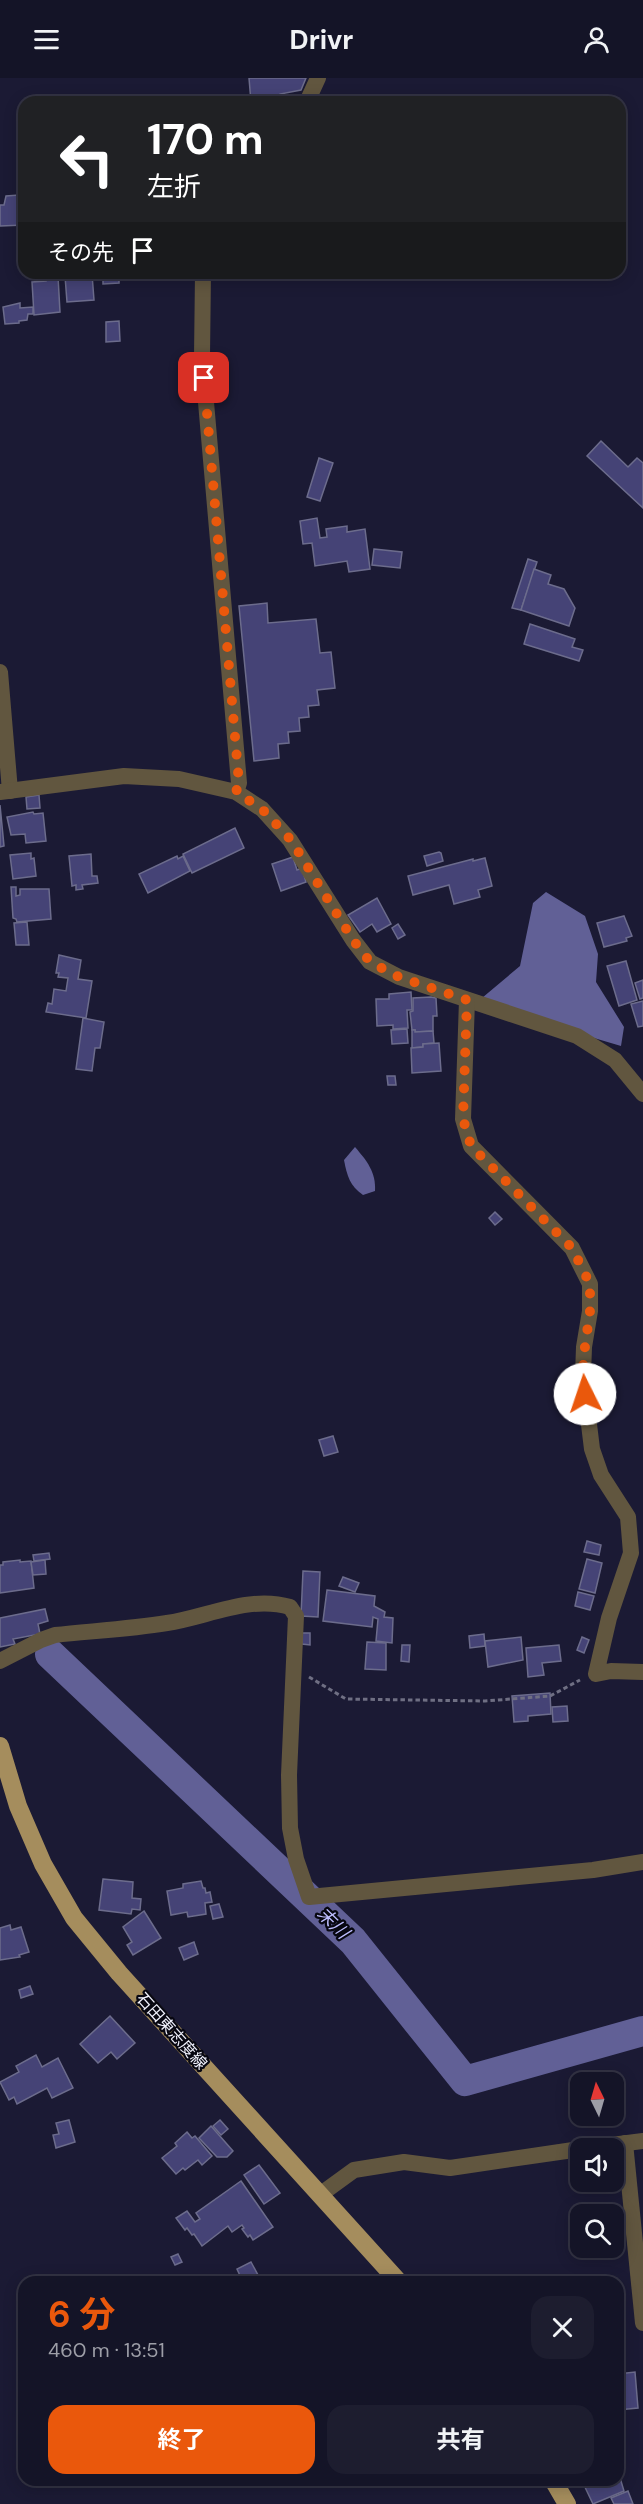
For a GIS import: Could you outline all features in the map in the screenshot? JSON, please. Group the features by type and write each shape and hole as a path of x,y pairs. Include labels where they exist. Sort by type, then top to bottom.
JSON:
{"main road":[{"name":"石田東志度線","path":"0,1746 18,1806 43,1864 74,1918 119,1973 394,2276"},
{"path":"556,2486 567,2504"}],"street":[{"path":"310,96 318,78"},
{"path":"203,279 202,356 239,783 236,792"},
{"path":"0,672 5,791 124,776 179,779 236,792 262,809 291,840 353,940 370,962 399,977 591,1042 615,1059 643,1094"},
{"path":"467,1000 463,1119 471,1146 572,1248 590,1284 590,1311 584,1347 583,1376 592,1449 601,1475 628,1517 631,1553 609,1618 596,1674 610,1671 643,1672"},
{"path":"0,1661 55,1635 168,1623 235,1606 280,1604 290,1607 296,1616 289,1775 290,1828 296,1859 309,1897 593,1870 643,1862"},
{"path":"643,2141 625,2143 643,2323"},
{"path":"321,2194 354,2170 404,2162 450,2168 570,2150"}],"path":[{"path":"295,1668 346,1699 485,1701 550,1696 590,1674 596,1674"}],"shaded area":[{"path":"546,892 585,916 598,954 596,982 624,1027 621,1046 476,1003 520,966 533,903"},
{"path":"355,1147 367,1162 375,1184 375,1191 363,1195 350,1180 344,1160"}],"building":[{"path":"249,78 306,78 301,90 280,94 280,96 250,96"},
{"path":"18,195 18,225 0,226 0,205 4,205 6,196"},
{"path":"46,279 58,279 60,312 34,315 32,282 46,281"},
{"path":"65,279 92,279 94,300 67,302"},
{"path":"103,279 119,279 119,283 103,284"},
{"path":"20,303 20,308 33,307 33,314 28,314 27,320 19,321 19,323 5,324 3,307"},
{"path":"119,321 120,341 106,342 106,322"},
{"path":"601,441 628,467 637,458 643,463 643,508 587,456"},
{"path":"319,458 333,463 320,501 307,497"},
{"path":"317,518 320,538 327,537 326,529 347,526 347,532 365,529 370,569 349,572 347,561 315,566 312,543 303,544 300,521"},
{"path":"374,549 402,552 400,568 372,565"},
{"path":"528,559 537,562 521,610 512,608"},
{"path":"534,569 551,575 548,584 564,589 575,608 569,626 521,610"},
{"path":"267,603 268,623 316,619 320,653 331,652 335,688 317,690 319,705 308,706 309,717 299,718 300,731 288,732 289,743 278,744 279,758 254,761 239,606"},
{"path":"530,624 575,639 572,647 583,650 579,661 524,644"},
{"path":"39,795 40,808 27,809 26,797"},
{"path":"0,805 4,846 0,847"},
{"path":"33,812 34,814 43,813 46,841 26,843 25,834 11,835 7,817"},
{"path":"235,828 244,848 192,873 183,854"},
{"path":"439,852 443,861 427,866 424,856"},
{"path":"31,853 31,859 34,858 36,876 13,879 10,855"},
{"path":"91,854 92,876 97,876 98,883 82,885 83,889 76,890 76,885 72,886 69,856"},
{"path":"177,856 178,859 183,856 190,871 148,893 139,874"},
{"path":"293,857 297,870 302,868 306,882 281,891 272,864"},
{"path":"485,858 492,886 478,890 480,897 454,904 449,885 413,895 408,876"},
{"path":"11,887 16,887 16,896 20,895 20,889 49,889 51,919 17,922 13,918"},
{"path":"377,898 391,924 377,932 372,924 360,932 348,915"},
{"path":"624,916 632,936 626,938 627,941 604,947 597,923"},
{"path":"27,922 29,945 16,945 14,923"},
{"path":"398,924 405,935 398,939 392,928"},
{"path":"59,955 81,960 78,979 92,981 86,1018 46,1012 48,1003 52,1004 54,989 66,991 68,978 58,977 59,973 56,973"},
{"path":"626,961 637,1000 619,1006 607,966"},
{"path":"643,980 643,998 640,999 635,983"},
{"path":"411,992 412,1010 407,1010 408,1028 393,1029 393,1025 377,1026 376,999 389,999 389,994"},
{"path":"413,998 436,998 437,1016 433,1016 433,1031 415,1032 412,1030 410,1012 413,1011"},
{"path":"643,1001 643,1026 638,1027 631,1004"},
{"path":"83,1018 104,1022 100,1048 95,1048 92,1071 76,1069"},
{"path":"407,1029 408,1043 392,1044 391,1030"},
{"path":"412,1030 415,1032 433,1031 434,1043 412,1048"},
{"path":"439,1043 441,1071 412,1073 411,1048 423,1047 423,1044"},
{"path":"387,1076 395,1076 396,1085 388,1085"},
{"path":"495,1212 502,1219 495,1225 489,1218"},
{"path":"333,1436 338,1452 324,1456 319,1440"},
{"path":"587,1541 601,1545 599,1555 584,1552"},
{"path":"49,1553 50,1559 34,1561 33,1555"},
{"path":"587,1559 602,1563 595,1593 579,1589"},
{"path":"20,1560 20,1562 31,1561 34,1588 0,1593 0,1565 3,1565 3,1562"},
{"path":"45,1560 46,1574 33,1575 31,1562"},
{"path":"303,1571 320,1572 318,1617 301,1616"},
{"path":"343,1577 359,1583 355,1592 339,1586"},
{"path":"327,1590 375,1596 374,1606 385,1612 384,1617 393,1618 392,1643 376,1641 378,1619 373,1617 372,1627 323,1621"},
{"path":"578,1592 594,1596 590,1610 575,1606"},
{"path":"45,1609 48,1621 38,1624 40,1634 13,1639 15,1644 0,1647 0,1618"},
{"path":"302,1633 310,1633 310,1645 302,1644"},
{"path":"484,1634 485,1646 470,1648 469,1636"},
{"path":"521,1637 523,1660 488,1667 485,1641"},
{"path":"582,1637 589,1640 584,1653 577,1650"},
{"path":"367,1642 386,1643 386,1670 365,1669"},
{"path":"402,1645 410,1645 409,1662 401,1661"},
{"path":"559,1645 561,1661 542,1663 544,1675 528,1677 526,1648"},
{"path":"550,1693 551,1714 528,1716 528,1721 514,1722 512,1696"},
{"path":"567,1706 568,1721 553,1722 552,1707"},
{"path":"103,1879 133,1882 132,1898 141,1899 140,1910 132,1909 131,1914 99,1910"},
{"path":"201,1881 206,1893 210,1892 212,1902 205,1903 206,1914 188,1917 187,1912 171,1915 167,1891 183,1888 183,1884"},
{"path":"219,1904 223,1917 213,1919 210,1906"},
{"path":"144,1911 161,1938 133,1955 127,1945 132,1942 123,1927"},
{"path":"10,1925 11,1930 21,1927 29,1952 19,1955 20,1957 0,1960 0,1928"},
{"path":"194,1942 198,1954 184,1960 179,1948"},
{"path":"30,1986 33,1994 21,1998 19,1990"},
{"path":"110,2016 135,2043 117,2059 111,2052 98,2063 80,2044"},
{"path":"36,2055 42,2067 58,2058 73,2088 52,2098 47,2088 17,2104 14,2097 9,2100 0,2082 19,2072 16,2066"},
{"path":"69,2120 75,2142 56,2148 53,2135 59,2134 56,2123"},
{"path":"220,2120 228,2129 221,2135 213,2126"},
{"path":"211,2126 233,2151 227,2157 217,2157 199,2138"},
{"path":"187,2132 192,2138 195,2136 212,2156 202,2165 198,2160 176,2174 162,2158 177,2146 175,2143"},
{"path":"259,2165 280,2193 264,2204 244,2175"},
{"path":"241,2181 273,2227 253,2240 242,2229 244,2228 242,2225 232,2232 228,2226 202,2246 194,2234 192,2235 187,2228 185,2230 176,2218 187,2211 195,2222 200,2219 196,2213"},
{"path":"178,2254 182,2262 175,2265 171,2257"},
{"path":"251,2262 258,2275 240,2276 237,2269"},
{"path":"635,2372 638,2408 624,2409 624,2373"},
{"path":"584,2486 622,2486 624,2491 593,2504"},
{"path":"628,2491 633,2504 614,2504 611,2498"}],"waterway":[{"name":"末川","path":"50,1654 353,1941 465,2081 643,2031"}],"route":[{"path":"204,378 239,783 236,792 262,809 291,840 353,940 370,962 399,977 467,1000 463,1119 471,1146 572,1248 590,1284 590,1311 583,1361 585,1394"}]}
